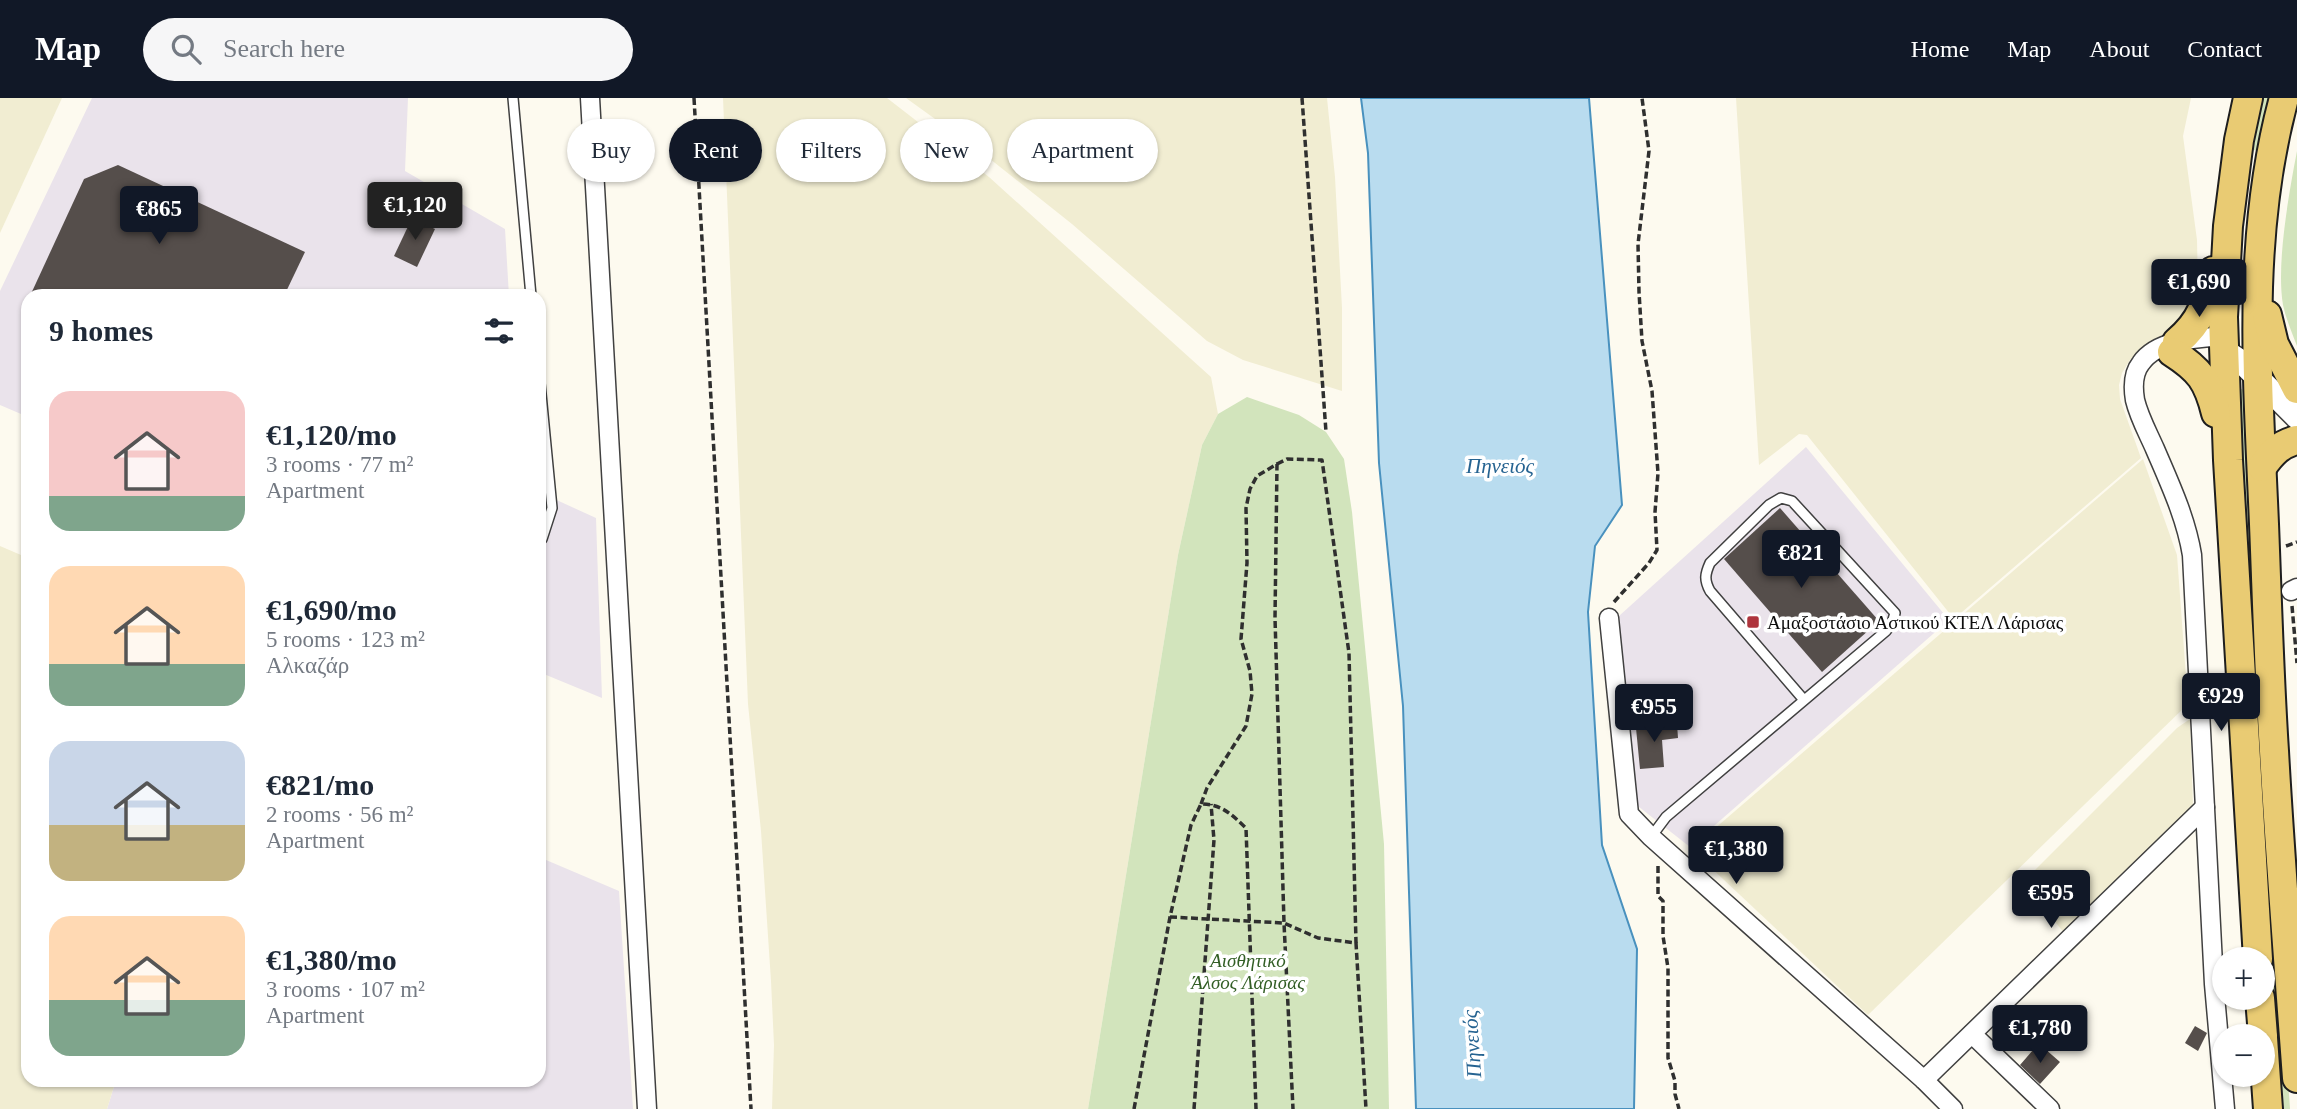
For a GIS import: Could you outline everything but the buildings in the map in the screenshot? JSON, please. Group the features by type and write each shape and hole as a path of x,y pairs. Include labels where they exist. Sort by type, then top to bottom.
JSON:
{"main road":[{"path":"2248,98 2239,140 2228,226 2223,317 2228,460 2257,947"},
{"path":"2284,98 2267,173 2260,232 2258,368 2274,750 2297,1078"},
{"path":"2228,226 2218,248 2208,299 2201,315 2190,331 2166,350 2192,365 2205,379 2228,460"},
{"path":"2259,267 2271,333 2297,391"},
{"path":"2262,467 2276,449 2287,442 2297,440"},
{"path":"2266,1087 2268,1109"}],"street":[{"path":"590,98 647,1109"},
{"path":"2225,1109 2214,984 2192,555 2183,516 2138,412 2135,398 2136,375 2140,364 2166,350 2225,344 2243,363 2258,368 2297,391"},
{"path":"2258,368 2297,417"},
{"path":"1609,618 1627,809 1635,822 1953,1109"},
{"path":"1924,1080 2205,807"},
{"path":"1972,1034 2050,1109"}],"lane":[{"path":"513,98 530,289"},
{"path":"546,446 552,508 546,527"},
{"path":"1651,836 1666,817 1804,700 1885,631 1892,623 1895,613 1792,502 1781,498 1769,505 1710,563 1705,573 1705,583 1804,700"}],"path":[{"path":"694,98 751,1109"},
{"path":"1302,98 1326,432"},
{"path":"1609,618 1614,602 1649,564 1657,550 1655,512 1658,473 1652,391 1642,341 1637,244 1649,151 1642,98"},
{"path":"1134,1109 1170,917 1191,825 1207,788 1246,726 1252,694 1250,671 1241,639 1247,563 1245,508 1257,476 1287,459 1322,460 1349,653 1356,943 1366,1109"},
{"path":"1277,464 1275,618 1284,923 1293,1109"},
{"path":"2294,589 2297,663"},
{"path":"1201,804 1224,808 1246,828 1256,1109"},
{"path":"1194,1109 1214,840 1211,804"},
{"path":"1658,866 1658,896 1663,901 1663,936 1668,968 1668,1058 1679,1109"},
{"path":"1170,917 1284,923 1318,938 1356,943"}],"shaded area":[{"path":"0,98 62,98 0,233"},
{"path":"92,98 408,98 405,171 505,229 509,289 21,289 21,414 0,405 0,291"},
{"path":"723,98 887,98 914,119 900,119 900,182 993,181 1211,377 1218,414 1202,445 1178,555 1088,1109 772,1109 774,1045 771,981 761,831 748,704 726,182 762,182 762,119 724,119"},
{"path":"906,98 1327,98 1335,177 1342,308 1342,391 1243,360 1207,341 1072,224 1019,182 1158,182 1158,119 1007,119 1007,172 993,161 993,119 935,119"},
{"path":"1736,98 2191,98 2183,136 2197,240 2198,289 2193,308 2160,343 2140,350 2122,373 2120,399 2141,458 1954,619 1807,435 1799,434 1759,465"},
{"path":"1806,447 1949,620 1690,847 1634,803 1619,616"},
{"path":"2143,459 2177,555 2188,704 1868,1015 1691,849"},
{"path":"546,495 596,518 602,698 546,675"},
{"path":"0,546 21,555 21,1087 114,1087 107,1109 0,1109"},
{"path":"2190,719 2193,807 2065,934 2025,885 2027,878 2177,728"},
{"path":"546,860 619,891 633,1109 107,1109 114,1087 546,1087"}],"green space":[{"path":"2262,98 2272,98 2261,151 2253,150"},
{"path":"2297,151 2297,346 2283,305 2281,270 2284,228"},
{"path":"2236,388 2245,393 2247,486 2290,1109 2281,1109 2274,1010 2275,947 2270,947 2239,508"},
{"name":"Αισθητικό Άλσος Λάρισας","path":"1247,397 1299,415 1326,432 1344,459 1352,512 1384,844 1389,1109 1088,1109 1178,555 1202,445 1218,414"}],"water":[{"name":"Πηνειός","path":"1361,98 1589,98 1622,505 1595,546 1588,612 1602,845 1637,949 1634,1109 1416,1109 1403,706 1379,463 1368,153"}],"place":[{"name":"Αμαξοστάσιο Αστικού ΚΤΕΛ Λάρισας","path":"1753,622"}]}
